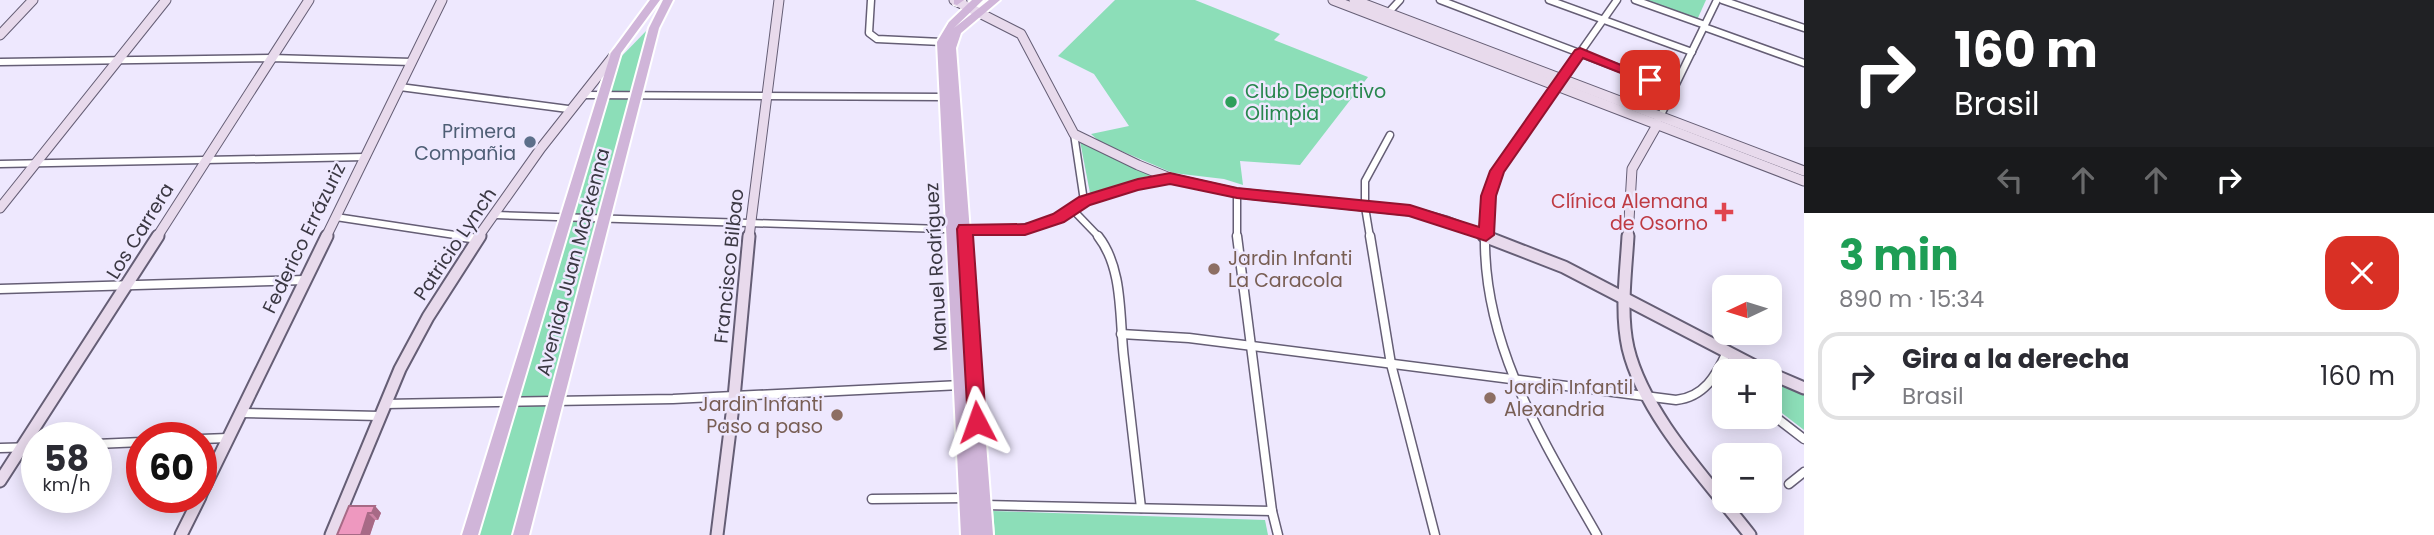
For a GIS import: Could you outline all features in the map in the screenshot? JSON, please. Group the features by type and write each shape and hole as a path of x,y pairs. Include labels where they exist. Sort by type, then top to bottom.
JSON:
{"main road":[{"name":"Patricio Lynch","path":"616,53 654,0"},
{"name":"Avenida Juan Mackenna","path":"521,535 654,28 668,0"},
{"path":"942,42 947,30 995,0"},
{"path":"978,9 1006,0"},
{"name":"Manuel Rodríguez","path":"969,535 951,48 957,32 978,9"},
{"name":"Manuel Rodríguez","path":"942,42 985,535"},
{"name":"Avenida Juan Mackenna","path":"470,535 616,53"}],"street":[{"path":"0,35 33,0"},
{"path":"0,208 166,0"},
{"name":"Los Carrera","path":"38,422 309,0"},
{"name":"Federico Errázuriz","path":"217,460 442,0"},
{"name":"Francisco Bilbao","path":"717,535 734,398 750,222 779,0"},
{"path":"871,0 869,33 877,39 942,42"},
{"path":"1333,0 1658,121 1804,181"},
{"path":"1354,0 1559,83"},
{"path":"1388,13 1400,0"},
{"path":"1440,0 1674,89"},
{"path":"1549,0 1692,52"},
{"path":"1597,535 1541,436 1515,381 1493,323 1485,292 1483,262 1488,196 1497,171 1617,0"},
{"path":"1635,0 1804,63"},
{"path":"1750,535 1668,429 1647,396 1628,347 1624,321 1632,169 1704,26 1720,0 1804,28"},
{"path":"1741,0 1751,10"},
{"path":"957,1 978,9 1021,34 1028,43 1074,134 1084,201"},
{"name":"Patricio Lynch","path":"331,535 385,404 427,318 568,109 616,53"},
{"path":"0,62 271,58 412,62"},
{"path":"400,88 568,109"},
{"path":"580,95 945,97"},
{"path":"1658,121 1804,171"},
{"path":"1074,134 1170,178 1237,193 1410,211 1486,235 1564,267 1741,359"},
{"path":"1390,135 1366,181 1365,207 1391,364 1435,535"},
{"path":"0,164 366,157"},
{"path":"496,215 959,230 1025,229 1045,224 1073,210 1084,201 1138,184 1170,178"},
{"path":"1237,193 1236,231 1272,511 1278,535"},
{"path":"1073,210 1106,246 1119,290 1121,334 1141,508"},
{"path":"336,217 478,239"},
{"path":"0,289 305,279"},
{"path":"1121,334 1189,338 1675,400 1692,398 1712,382"},
{"path":"1725,359 1727,352"},
{"path":"1782,379 1804,388"},
{"path":"385,404 508,404 734,398 962,385"},
{"path":"241,413 380,416"},
{"path":"1782,422 1804,439"},
{"path":"217,438 228,438"},
{"path":"0,448 21,447"},
{"name":"Los Carrera","path":"0,481 21,449"},
{"path":"1789,484 1804,472"},
{"path":"872,499 967,498"},
{"path":"983,505 1272,511"},
{"name":"Federico Errázuriz","path":"181,535 191,513"}],"green space":[{"name":"Club Deportivo Olimpia","path":"1115,0 1195,0 1280,34 1274,40 1368,77 1300,165 1240,161 1243,185 1224,179 1173,173 1100,142 1091,134 1129,126 1094,74 1058,56"},
{"path":"1640,0 1706,0 1697,20"},
{"path":"651,26 518,535 474,535 614,64"},
{"path":"1080,141 1152,175 1090,193"},
{"path":"1782,385 1804,394 1804,430 1782,413"},
{"path":"993,511 1265,520 1268,535 995,535"}],"building":[{"path":"349,506 375,506 372,513 368,513 361,535 337,535"}],"place":[{"name":"Club Deportivo Olimpia","path":"1231,102"},
{"name":"Primera Compañia","path":"530,142"},
{"name":"Clínica Alemana de Osorno","path":"1724,212"},
{"name":"Jardin Infanti La Caracola","path":"1214,269"},
{"name":"Jardin Infantil Alexandria","path":"1490,398"},
{"name":"Jardin Infanti Paso a paso","path":"837,415"}],"route":[{"path":"977,422 965,229 1025,229 1059,218 1084,201 1138,184 1170,178 1237,193 1410,211 1486,235 1488,196 1497,171 1580,52 1650,80"}]}
